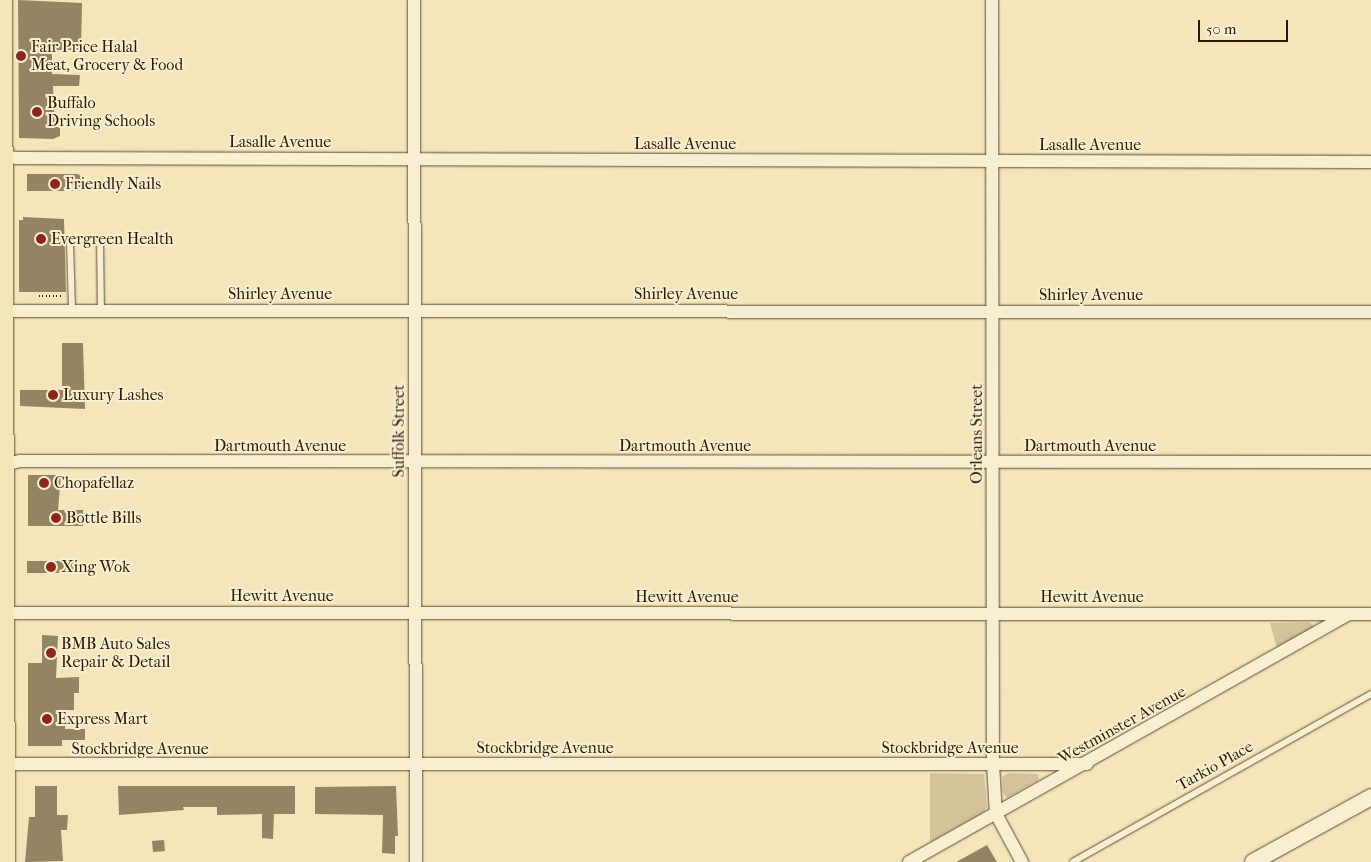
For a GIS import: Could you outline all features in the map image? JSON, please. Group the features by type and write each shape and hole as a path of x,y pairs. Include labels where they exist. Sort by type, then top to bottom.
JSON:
{"main road":[{"path":"2,0 1,311 4,613 2,649 4,764 2,810 4,862"}],"street":[{"name":"Suffolk Street","path":"414,0 416,862"},
{"name":"Orleans Street","path":"992,0 993,764 996,814 1022,862"},
{"name":"Lasalle Avenue","path":"1,156 1371,162"},
{"name":"Shirley Avenue","path":"1,311 1371,312"},
{"name":"Dartmouth Avenue","path":"2,466 20,461 1371,462"},
{"name":"Hewitt Avenue","path":"4,613 416,611 1371,614"},
{"name":"Westminster Avenue","path":"909,862 1087,764 1348,614"},
{"name":"Stockbridge Avenue","path":"4,764 1087,764"},
{"path":"1253,862 1371,797"}],"lane":[{"path":"100,240 101,310"},
{"path":"70,242 72,310"},
{"name":"Tarkio Place","path":"1073,862 1371,694"}],"path":[{"path":"39,296 68,296"}],"shaded area":[{"path":"1309,622 1315,627 1278,652 1270,623"},
{"path":"930,773 984,774 987,807 984,812 930,842"},
{"path":"1008,773 1038,774 1039,780 1007,798 1003,793 1002,777"}],"building":[{"path":"18,0 82,3 81,50 52,50 52,74 80,75 79,86 53,86 55,127 60,127 60,136 53,139 19,138"},
{"name":"Friendly Nails","path":"27,174 78,174 82,177 82,191 27,191"},
{"name":"Evergreen Health","path":"23,217 64,219 66,292 19,292 19,220 23,220"},
{"path":"62,343 83,343 85,409 20,406 20,390 62,390"},
{"path":"28,475 61,475 58,510 83,510 83,526 28,526"},
{"name":"Xing Wok","path":"27,561 75,561 75,573 27,573"},
{"path":"42,635 58,636 56,678 79,677 79,693 74,693 74,710 65,710 65,729 85,729 85,740 62,740 62,746 28,746 28,663 42,663"},
{"path":"35,786 57,786 57,815 68,815 67,830 61,830 63,861 25,862 29,817 35,817"},
{"path":"118,786 295,786 295,814 274,814 273,839 262,838 262,814 217,815 217,807 183,807 184,810 119,815"},
{"path":"396,786 398,836 395,836 395,854 382,853 383,815 315,814 315,787"},
{"path":"164,840 165,851 153,852 152,841"},
{"path":"987,845 997,862 956,862"}],"place":[{"name":"Fair Price Halal Meat, Grocery & Food","path":"21,56"},
{"name":"Buffalo Driving Schools","path":"37,112"},
{"name":"Friendly Nails","path":"55,184"},
{"name":"Evergreen Health","path":"41,239"},
{"name":"Luxury Lashes","path":"53,395"},
{"name":"Chopafellaz","path":"44,483"},
{"name":"Bottle Bills","path":"56,518"},
{"name":"Xing Wok","path":"51,567"},
{"name":"BMB Auto Sales Repair & Detail","path":"51,653"},
{"name":"Express Mart","path":"47,719"}]}
